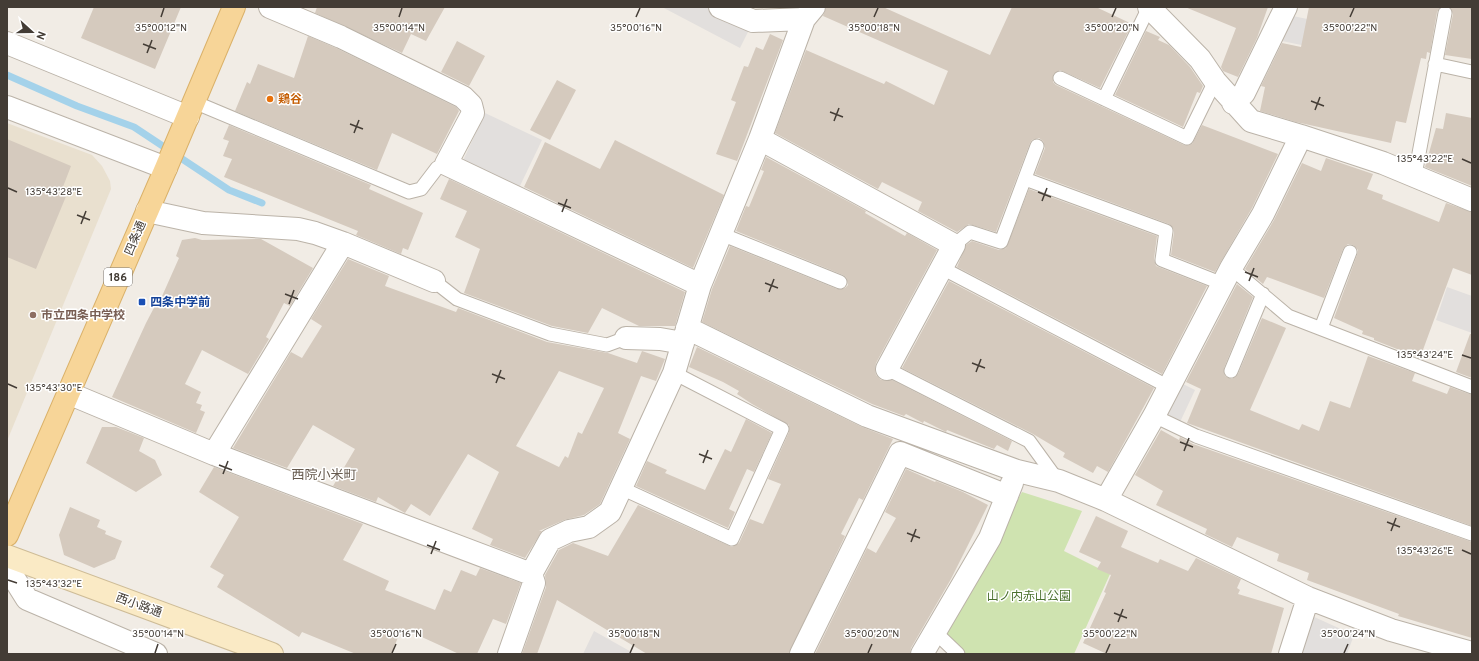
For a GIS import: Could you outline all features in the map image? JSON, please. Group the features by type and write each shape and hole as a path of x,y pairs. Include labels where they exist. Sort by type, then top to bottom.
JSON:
{"main road":[{"name":"四条通","path":"7,535 168,165 234,7"}],"street":[{"path":"270,7 341,37 463,97 471,105 473,113 446,164 700,285"},
{"path":"510,654 534,583 531,574 550,540 569,531 589,526 610,512 674,373 700,285 760,140 809,13 753,21 720,7"},
{"path":"1149,7 1200,59 1215,81 1233,103 1251,121 1301,136 1415,175 1472,200"},
{"path":"1233,103 1244,93 1286,7"},
{"path":"7,43 187,118"},
{"path":"7,107 168,165"},
{"path":"1106,500 1154,416 1227,276 1263,214 1301,136"},
{"path":"760,140 954,245 887,368"},
{"path":"147,211 203,223 298,229 342,242 434,281"},
{"path":"214,454 342,242"},
{"path":"626,338 660,339 685,336 867,416 1011,485"},
{"path":"68,393 214,454 531,574"},
{"path":"801,654 900,452 1011,485 1059,481 1106,500 1308,598 1429,648 1472,653"},
{"path":"922,654 934,631 990,538 1011,485"},
{"name":"西小路通","path":"7,556 272,654"},
{"path":"7,567 27,598 156,654"},
{"path":"1290,654 1308,598"}],"lane":[{"path":"1104,99 1149,7"},
{"path":"1415,175 1444,13"},
{"path":"1435,64 1472,72"},
{"path":"1060,78 1187,138 1215,81"},
{"path":"187,118 409,192 422,189 437,168 446,164"},
{"path":"954,245 970,232 1002,242 1037,146"},
{"path":"1025,178 1166,231 1162,260 1227,276 1263,294 1288,316 1472,387"},
{"path":"721,234 840,282"},
{"path":"1321,328 1350,252"},
{"path":"942,268 1169,387"},
{"path":"434,281 457,299 550,334 607,345 626,338"},
{"path":"1230,370 1263,294"},
{"path":"887,368 1029,441 1059,481"},
{"path":"621,488 732,539 782,429 674,373"},
{"path":"1154,416 1196,436 1472,534"},
{"path":"934,631 958,654"}],"shaded area":[{"path":"662,7 706,7 742,26 750,28 740,48"},
{"path":"1293,16 1350,28 1345,54 1282,41"},
{"path":"485,113 542,140 518,190 461,165"},
{"name":"市立四条中学校","path":"7,123 92,155 102,166 110,181 111,189 7,441"},
{"path":"1447,287 1472,296 1472,333 1436,320"},
{"path":"1179,382 1195,390 1180,422 1170,418 1165,410"},
{"path":"1312,616 1354,635 1347,654 1299,654"},
{"path":"594,631 635,654 583,654"}],"green space":[{"name":"山ノ内赤山公園","path":"1022,492 1082,511 1064,551 1110,574 1074,654 966,654 943,632"}],"building":[{"path":"94,7 181,7 155,69 81,38"},
{"path":"317,7 445,7 426,41 411,34 402,53 315,13"},
{"path":"826,7 883,7 990,55 1012,7 1096,7 1132,24 1100,88 1060,70 1053,75 1053,82 1056,85 1184,145 1192,144 1202,125 1278,154 1252,208 1215,272 1171,255 1174,232 1173,228 1169,224 1035,174 1045,148 1043,141 1039,138 1032,140 1030,143 996,232 969,224 957,232 918,211 922,202 882,182 878,189 775,133 806,50 884,84 886,81 934,105 948,71 823,16"},
{"path":"1185,7 1268,7 1257,38 1238,77 1223,71 1221,67 1236,28"},
{"path":"1309,7 1440,7 1437,12 1430,53 1427,52 1426,59 1421,58 1406,123 1396,121 1391,143 1296,122 1260,111 1265,87 1261,86 1282,43 1301,47"},
{"path":"1450,7 1472,7 1472,59 1445,55 1453,14"},
{"path":"1146,31 1160,37 1158,40 1169,45 1190,67 1203,86 1200,93 1197,92 1183,127 1115,95"},
{"path":"770,34 783,40 737,161 716,154 736,102 731,100 744,66 748,67 756,47 763,50"},
{"path":"308,36 336,48 456,107 459,111 437,154 392,133 377,170 235,111 247,82 250,84 258,64 294,78"},
{"path":"457,41 485,56 469,86 441,72"},
{"path":"557,80 576,90 550,140 530,130"},
{"path":"1446,113 1472,118 1472,186 1425,167 1436,128 1443,129"},
{"path":"229,125 371,185 369,189 423,213 408,250 403,248 401,254 356,235 358,231 224,177 232,159 223,156 229,141 223,139"},
{"path":"7,139 71,166 61,192 67,194 36,269 7,257"},
{"path":"615,140 724,195 693,268 524,187 545,142 600,169"},
{"path":"766,157 866,211 865,213 905,236 907,233 937,250 876,363 876,375 881,380 892,380 1012,441 1008,451 997,445 994,449 947,430 946,432 924,421 923,423 906,414 904,416 872,404 702,322 712,289 730,246 837,289 845,288 848,285 846,277 843,275 736,231 746,206 749,207 764,171 761,170"},
{"path":"1326,158 1373,174 1367,189 1383,195 1382,199 1439,222 1446,203 1472,212 1472,275 1453,268 1420,358 1374,340 1374,338 1362,334 1363,331 1334,318 1357,255 1358,250 1353,245 1348,244 1343,249 1324,298 1267,277 1263,284 1245,269 1274,220 1302,163 1321,171"},
{"path":"449,179 685,292 675,326 639,326 602,308 588,333 552,326 464,293 480,249 455,237 467,211 440,199"},
{"path":"1029,189 1157,236 1154,259 1156,266 1207,286 1162,374 957,267 966,245 972,241 999,250 1006,248"},
{"path":"195,238 202,240 261,239 313,268 290,306 284,303 266,337 269,339 248,374 202,350 185,384 201,392 196,403 202,405 200,410 205,412 196,433 112,397 146,323 157,302 159,303 179,258 176,256 182,240"},
{"path":"348,259 389,276 385,286 456,312 458,308 547,342 608,353 637,363 642,351 665,359 656,381 641,376 618,433 630,439 600,504 584,515 564,520 539,531 542,531 525,558 490,545 493,539 472,529 499,472 468,454 430,516 411,504 405,513 378,497 376,502 333,486 355,449 313,425 287,468 233,448 291,352 302,358 322,326 311,319","holes":["559,371 604,388 582,434 578,432 568,458 565,456 559,467 516,446"]},
{"path":"949,281 1154,388 1108,472 1097,466 1093,473 1063,457 1065,453 1033,434 902,368"},
{"path":"1237,284 1253,297 1224,368 1225,376 1232,379 1238,374 1262,318 1286,328 1250,410 1299,430 1302,424 1319,431 1330,401 1350,408 1368,356 1415,373 1412,381 1447,394 1450,387 1472,395 1472,526 1187,423 1201,389 1186,382"},
{"path":"1470,334 1472,334 1472,378 1456,372"},
{"path":"697,347 862,427 893,439 863,500 859,498 841,534 845,536 789,654 647,654 557,600 537,654 522,654 546,587 545,575 559,550 573,543 608,556 638,505 732,547 739,543 750,519 763,524 781,484 768,479 789,432 789,425 737,394 739,391 689,367"},
{"path":"746,419 772,433 754,472 747,469 729,509 735,512 728,528 636,486 647,461 667,470 665,473 705,490 725,449 731,452"},
{"path":"102,427 116,427 144,438 139,451 155,460 162,475 136,492 86,463"},
{"path":"1161,430 1179,440 1180,437 1193,444 1472,542 1472,638 1398,616 1399,614 1307,580 1309,573 1277,561 1279,554 1237,537 1232,547 1205,534 1207,529 1156,505 1163,491 1135,475"},
{"path":"214,467 363,524 343,560 389,581 385,590 435,610 444,589 451,592 461,570 476,576 480,568 521,583 506,624 493,619 477,654 459,654 402,628 391,654 356,654 302,632 299,637 217,587 224,575 210,567 239,517 199,492"},
{"path":"906,469 935,482 936,481 963,492 988,505 951,579 911,648 910,654 815,654 867,548 876,553 896,518 885,512"},
{"path":"70,507 100,520 97,527 106,531 105,534 122,541 115,559 94,568 64,555 59,535"},
{"path":"1096,516 1128,531 1121,547 1158,563 1160,559 1188,571 1196,558 1241,579 1237,588 1240,590 1238,594 1284,608 1271,654 1107,654 1083,643 1106,593 1104,592 1111,575 1097,569 1101,562 1079,552"}],"waterway":[{"path":"7,75 77,106 134,127 229,190 262,203"}],"place":[{"name":"鶏谷","path":"270,99"},
{"name":"四条中学前","path":"142,302"},
{"name":"市立四条中学校","path":"33,315"}],"district":[{"name":"西院小米町","path":"324,474"}]}
